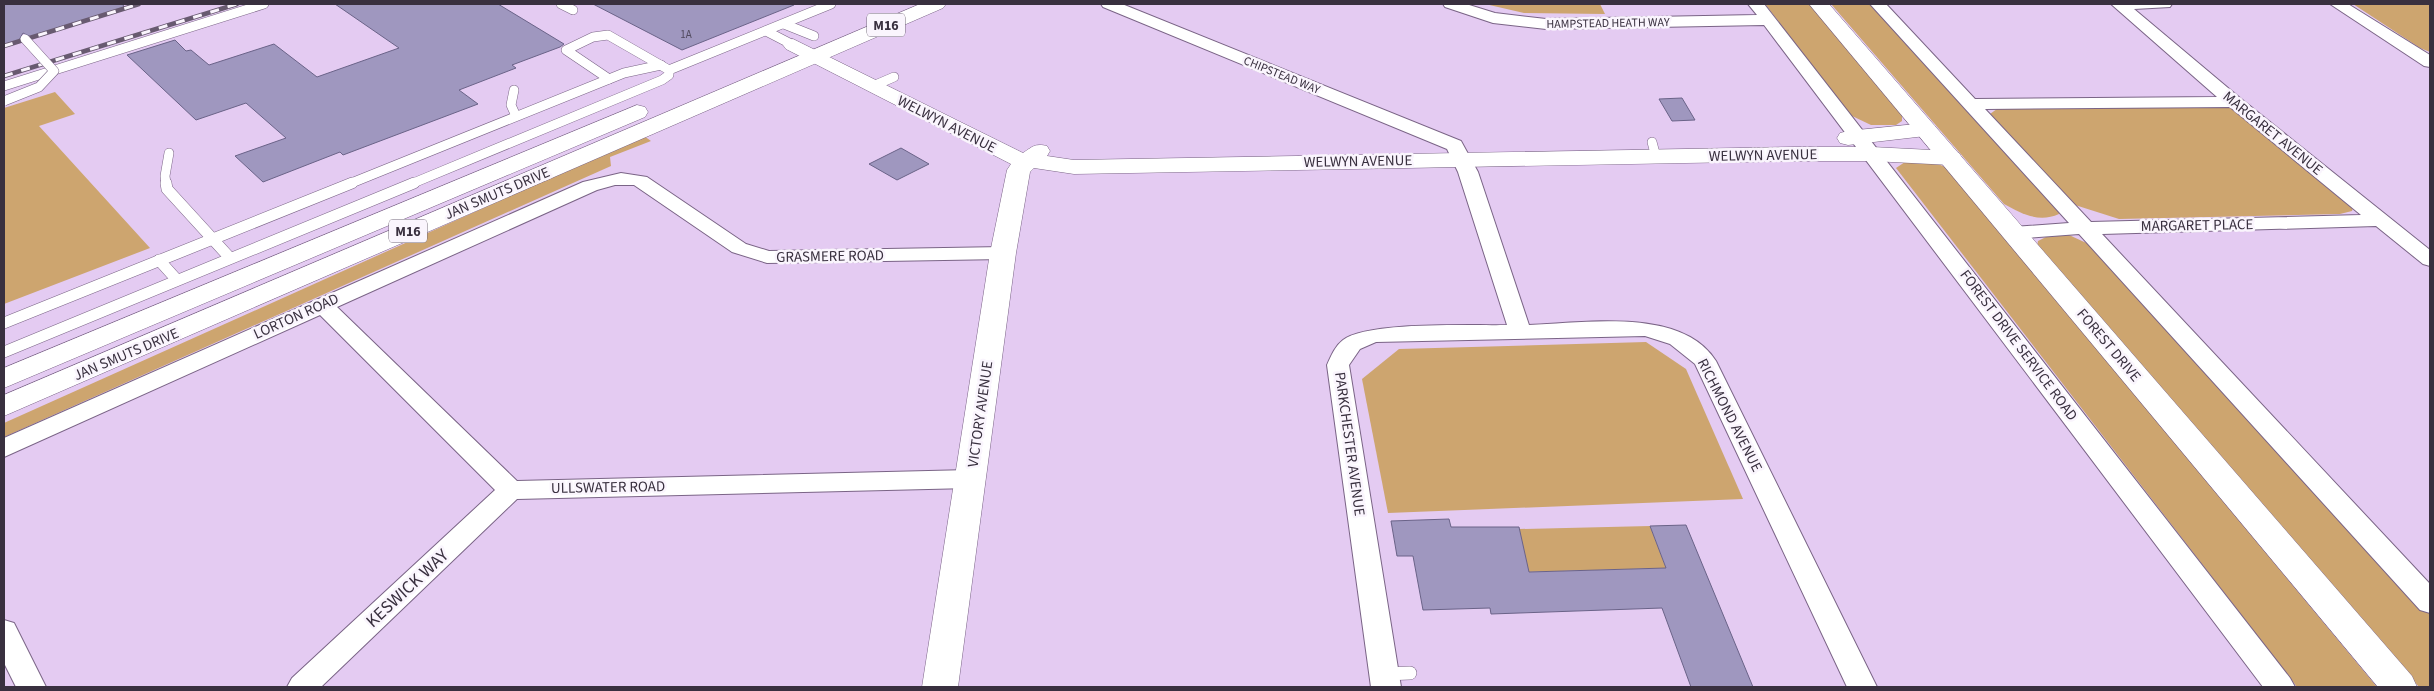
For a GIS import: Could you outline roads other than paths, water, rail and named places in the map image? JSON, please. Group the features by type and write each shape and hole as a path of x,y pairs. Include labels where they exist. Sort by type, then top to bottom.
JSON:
{"main road":[{"name":"JAN SMUTS DRIVE","path":"4,406 807,46 891,4"},
{"name":"JAN SMUTS DRIVE","path":"4,380 807,46 836,47 936,4"},
{"name":"FOREST DRIVE","path":"1819,4 2399,687"},
{"name":"WELWYN AVENUE","path":"807,46 873,86 1028,167"},
{"name":"WELWYN AVENUE","path":"836,47 894,77 1038,174 1074,167 1457,152"},
{"name":"WELWYN AVENUE","path":"1867,146 1926,130"},
{"name":"WELWYN AVENUE","path":"1028,167 1062,152 1457,152 1867,146 1951,158"},
{"name":"VICTORY AVENUE","path":"940,687 1003,252 1028,167"}],"street":[{"name":"CHIPSTEAD WAY","path":"1109,4 1457,152"},
{"name":"HAMPSTEAD HEATH WAY","path":"1450,4 1493,18 1546,24 1762,12"},
{"path":"1878,4 2430,602"},
{"path":"2119,4 2164,4"},
{"name":"MARGARET AVENUE","path":"2119,4 2234,102 2430,260"},
{"path":"2338,4 2429,60"},
{"name":"FOREST DRIVE SERVICE ROAD","path":"1762,12 1867,146 2280,687"},
{"path":"1972,104 2234,102"},
{"path":"1457,152 1468,172 1520,331"},
{"name":"GRASMERE ROAD","path":"590,186 610,179 626,178 640,182 739,248 767,257 1003,252"},
{"name":"LORTON ROAD","path":"4,448 590,186"},
{"name":"MARGARET PLACE","path":"2014,233 2085,228 2382,220"},
{"path":"322,305 511,490"},
{"name":"RICHMOND AVENUE","path":"1520,331 1645,329 1668,334 1690,345 1705,361 1862,687"},
{"name":"PARKCHESTER AVENUE","path":"1385,681 1338,365 1343,351 1356,341 1375,335 1520,331"},
{"name":"ULLSWATER ROAD","path":"511,490 970,479"},
{"name":"KESWICK WAY","path":"302,687 511,490"},
{"path":"4,631 19,680"}],"lane":[{"path":"4,86 264,4"},
{"path":"562,4 573,10"},
{"path":"4,323 609,79 639,68 665,67 766,31 832,4"},
{"path":"784,24 807,46"},
{"path":"766,31 807,46"},
{"path":"4,352 662,80 669,75 665,67 608,34 593,37 566,50 609,79"},
{"path":"4,101 35,89 46,82 54,71 25,39"},
{"path":"873,86 894,77"},
{"path":"514,90 511,104 516,116"},
{"path":"169,153 165,176 167,189 230,258"},
{"path":"159,260 177,280"},
{"path":"1385,681 1410,673"}],"railway":[{"path":"4,46 139,4"},
{"path":"4,76 237,4"}]}
